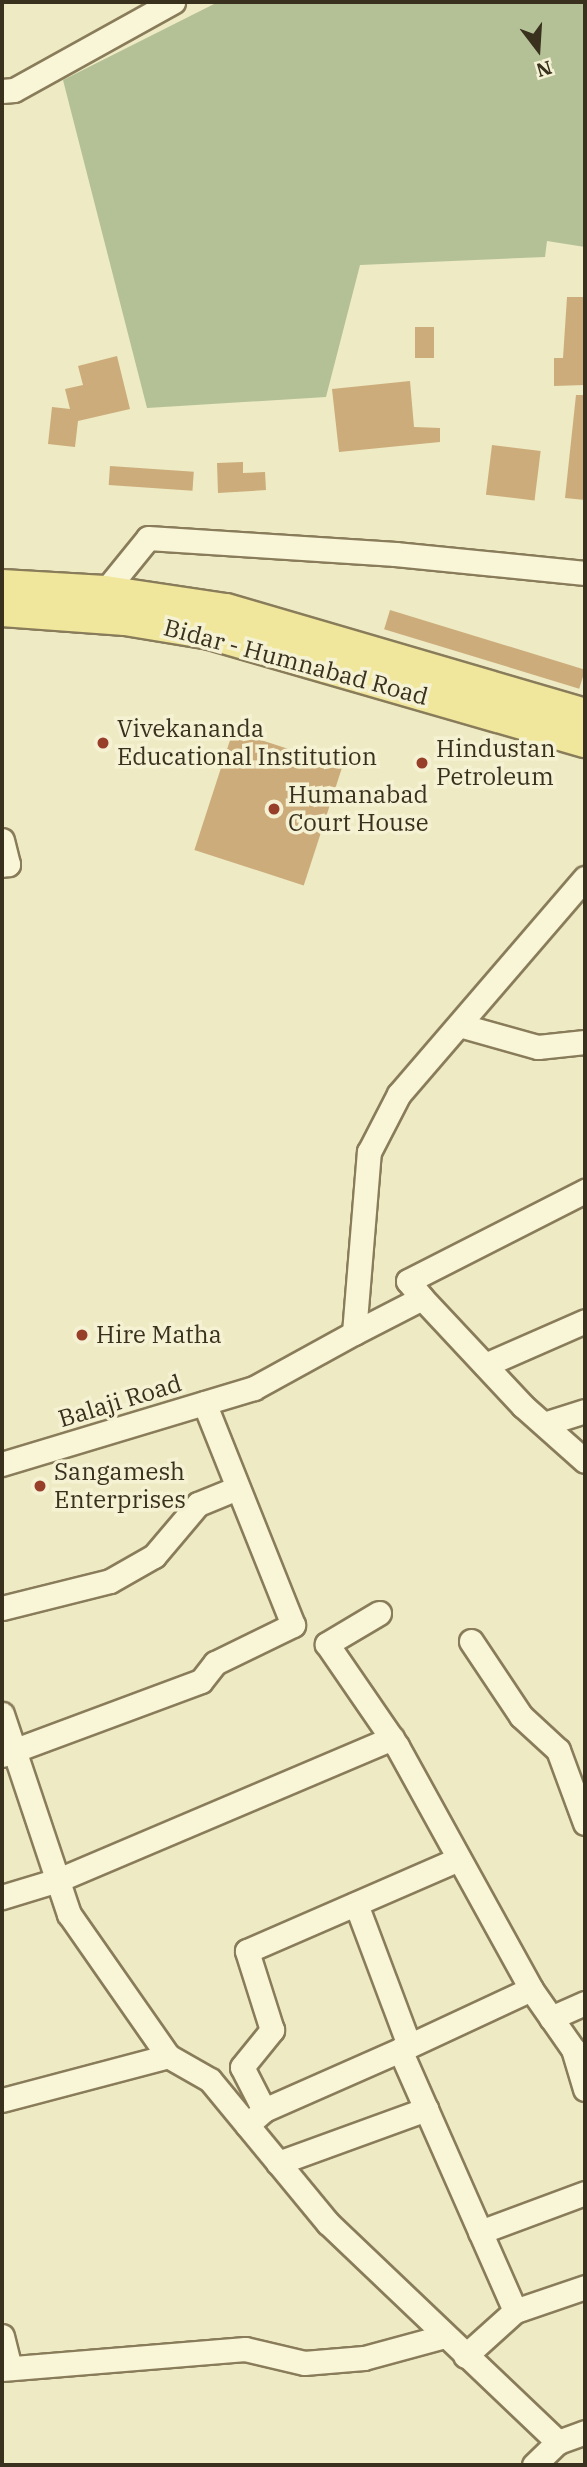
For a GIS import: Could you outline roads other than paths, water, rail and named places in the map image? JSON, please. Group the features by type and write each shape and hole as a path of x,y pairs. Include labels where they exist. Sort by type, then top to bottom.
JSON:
{"main road":[{"name":"Bidar - Humnabad Road","path":"2,585 105,592 226,609 585,714"},
{"name":"Bidar - Humnabad Road","path":"2,611 125,620 210,634 585,742"}],"street":[{"path":"2,91 14,90 173,2"},
{"path":"105,592 148,538 395,554 585,573"},
{"path":"2,840 8,863 2,865"},
{"path":"354,1333 369,1152 399,1094 585,878"},
{"path":"458,1025 538,1047 585,1042"},
{"path":"585,1191 408,1282 485,1365 585,1461"},
{"name":"Balaji Road","path":"2,1464 254,1388 422,1298"},
{"path":"485,1365 585,1321"},
{"path":"8,1753 201,1681 215,1663 293,1625 204,1403"},
{"path":"544,1424 585,1411"},
{"path":"2,1608 110,1581 154,1556 198,1504 237,1488"},
{"path":"379,1613 327,1644 391,1738 531,1989 573,2049 585,2089"},
{"path":"471,1641 521,1716 558,1750 585,1823"},
{"path":"2,1714 8,1753 69,1914 168,2056 210,2080 256,2118"},
{"path":"2,1897 58,1880 391,1738"},
{"path":"460,1860 247,1951 272,2030 242,2067 256,2118 278,2163 328,2223 558,2442"},
{"path":"356,1904 426,2109 515,2311"},
{"path":"256,2118 531,1989"},
{"path":"551,2018 585,2003"},
{"path":"2,2100 168,2056"},
{"path":"278,2163 426,2109"},
{"path":"480,2232 585,2193"},
{"path":"465,2356 515,2311 585,2287"},
{"path":"2,2336 6,2369 246,2349 304,2363 364,2358 444,2336"},
{"path":"534,2465 558,2442 585,2432"}],"place":[{"name":"Vivekananda Educational Institution","path":"103,743"},
{"name":"Hindustan Petroleum","path":"422,763"},
{"name":"Humanabad Court House","path":"274,809"},
{"name":"Hire Matha","path":"82,1335"},
{"name":"Sangamesh Enterprises","path":"40,1486"}]}
